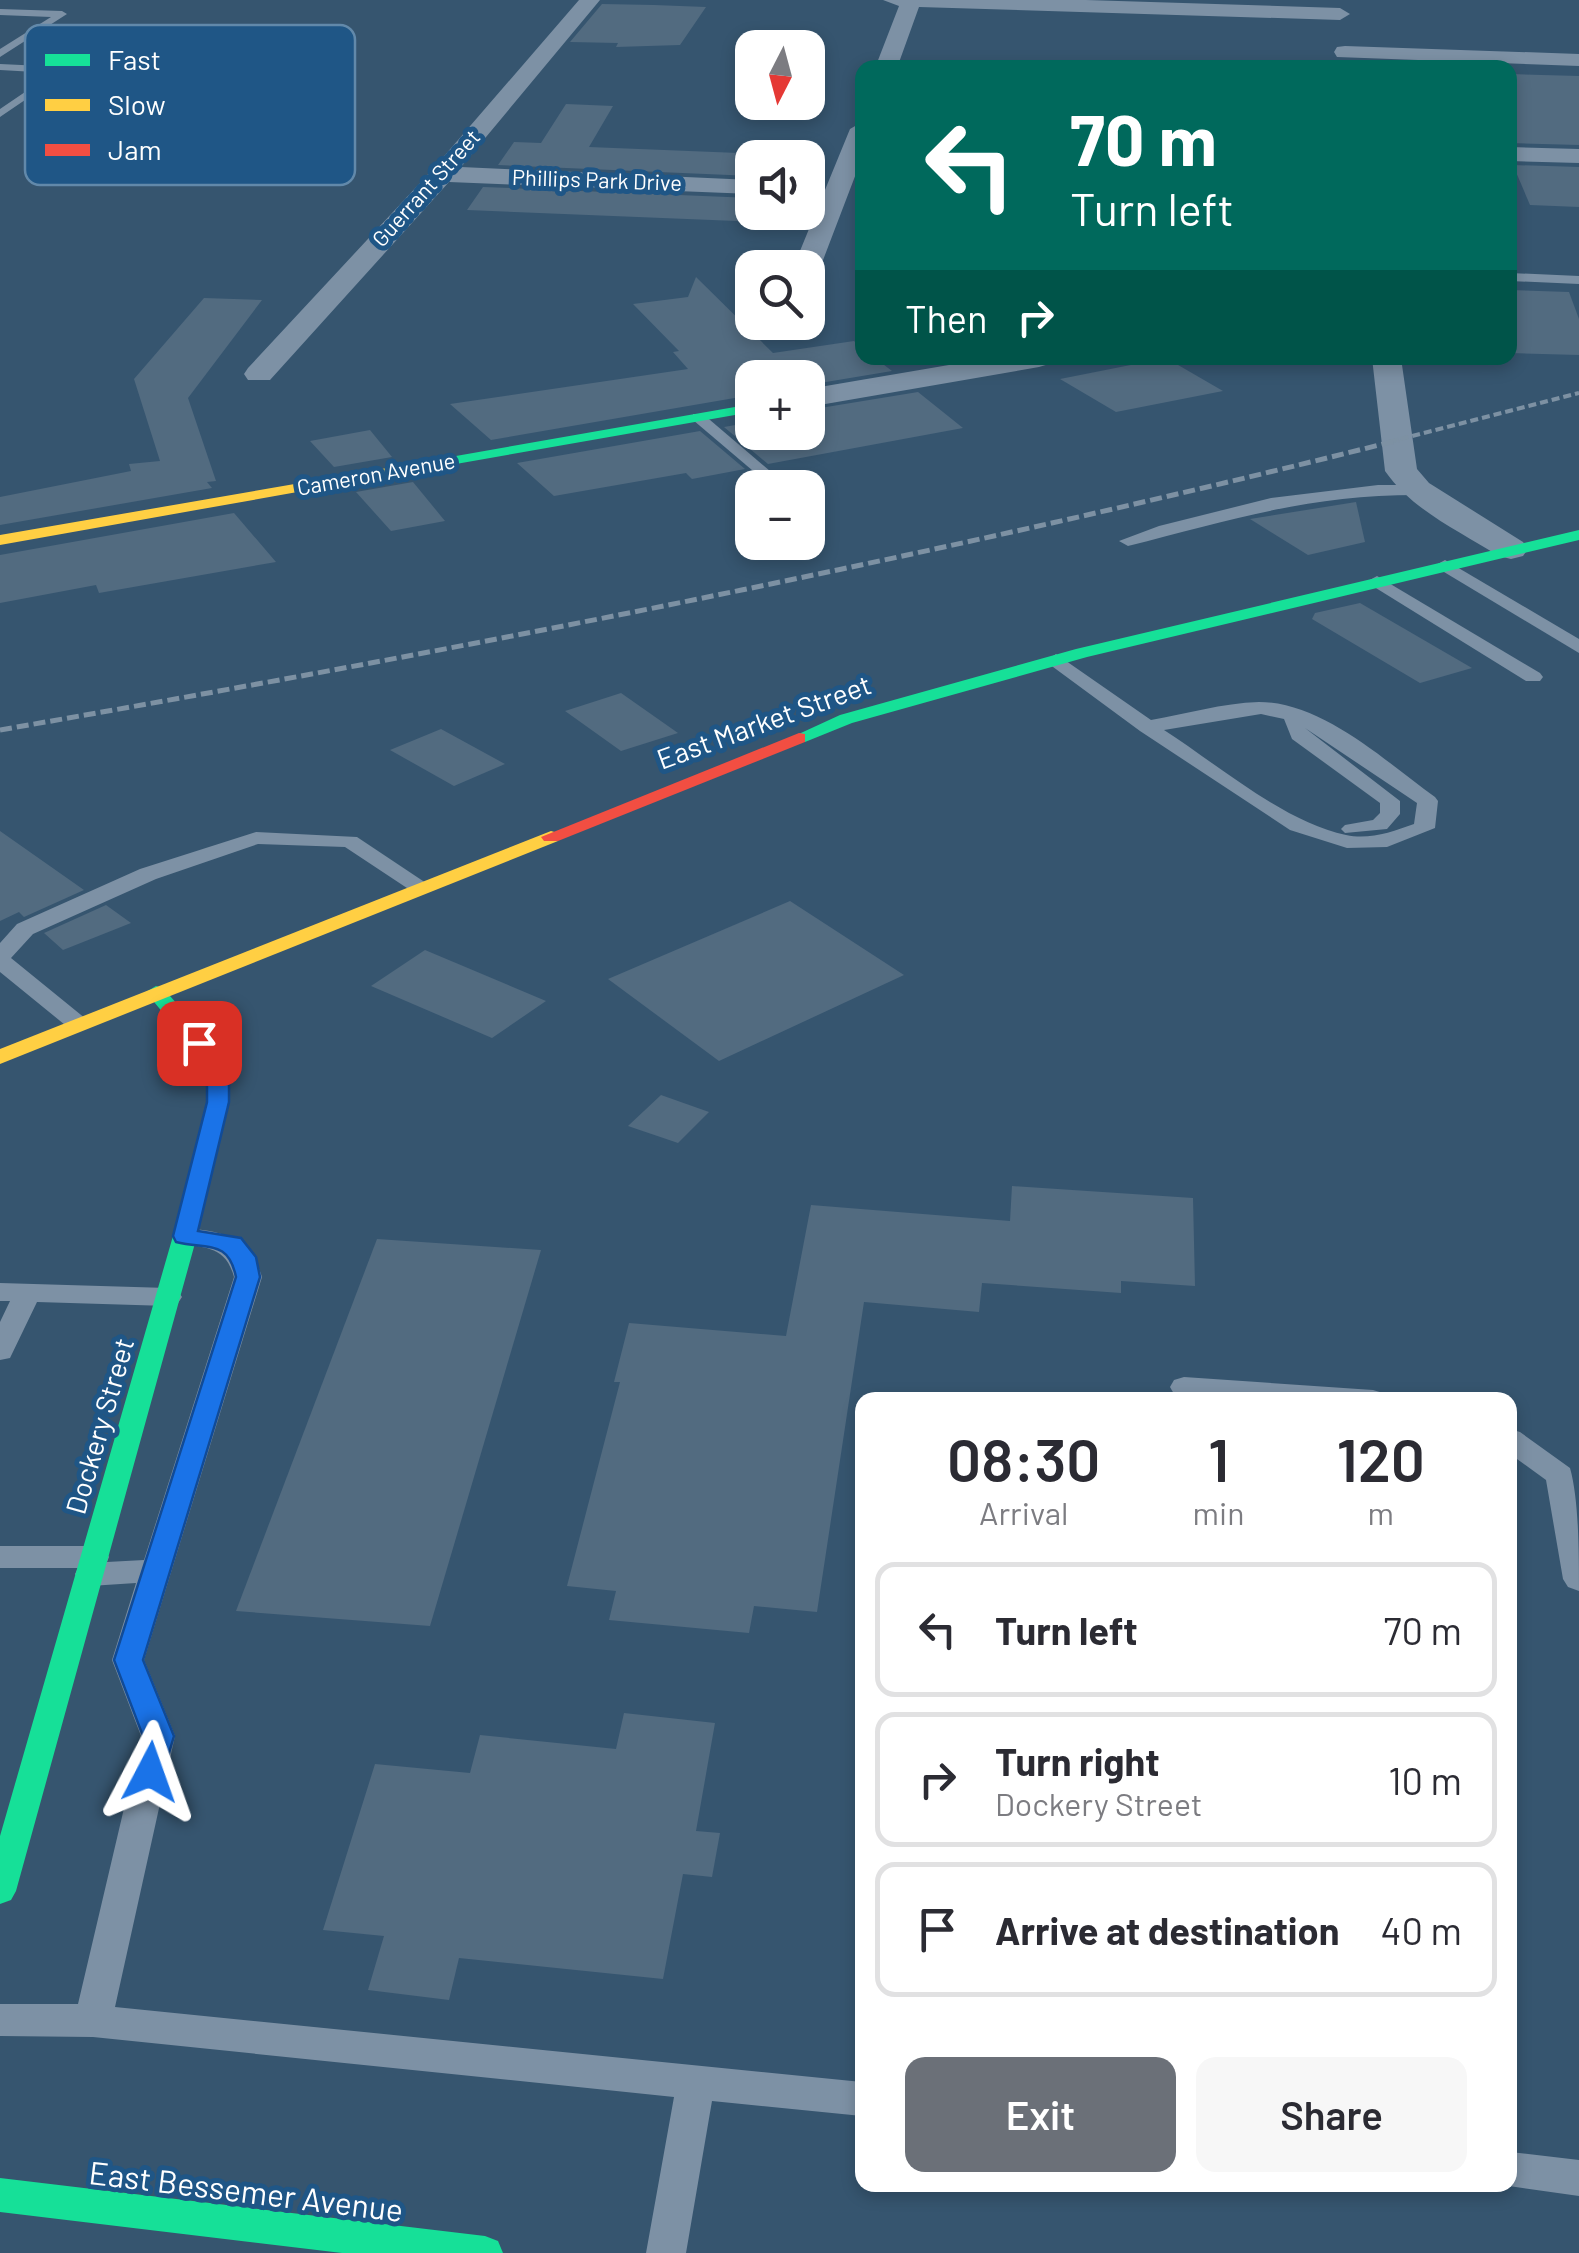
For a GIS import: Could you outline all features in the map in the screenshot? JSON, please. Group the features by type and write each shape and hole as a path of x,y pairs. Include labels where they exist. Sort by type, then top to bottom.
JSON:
{"main road":[{"name":"Cameron Avenue","path":"0,540 735,411"},
{"name":"East Market Street","path":"0,1057 846,720 1056,660 1579,535"},
{"name":"Dockery Street","path":"0,1892 28,1739 92,1565 185,1236 218,1102 218,1073 199,1043 156,992"},
{"name":"East Bessemer Avenue","path":"0,2195 484,2253"}],"street":[{"name":"Guerrant Street","path":"260,374 442,174 590,0"},
{"path":"893,0 1338,7 1346,60 1579,60"},
{"path":"889,60 911,1"},
{"path":"1517,154 1579,156"},
{"path":"816,250 850,191 855,165"},
{"name":"Phillips Park Drive","path":"442,174 735,186"},
{"path":"825,190 850,191"},
{"path":"825,395 999,365"},
{"path":"1387,365 1401,471 1417,490 1511,549"}],"lane":[{"path":"0,12 62,14 45,25"},
{"path":"0,54 25,38"},
{"path":"0,67 25,68"},
{"path":"0,114 25,97"},
{"path":"0,102 17,102"},
{"path":"1517,278 1579,280"},
{"path":"698,418 761,470"},
{"path":"1128,541 1225,511 1318,492 1417,490"},
{"path":"1445,565 1579,647"},
{"path":"1378,581 1533,677"},
{"path":"1056,660 1146,727 1297,826 1347,842 1387,841 1424,828 1428,801 1342,742 1288,711 1264,707 1146,727"},
{"path":"1288,711 1299,735 1390,801 1390,814 1380,826 1345,830 1297,826"},
{"path":"78,1024 0,959 25,928 148,874 256,838 350,841 422,887"},
{"path":"93,2020 158,1736 128,1660 248,1277 244,1257 232,1244 185,1236"},
{"path":"0,1352 13,1293 168,1298"},
{"path":"1184,1387 1256,1392"},
{"path":"1517,1444 1560,1475 1579,1579"},
{"path":"0,1558 156,1571"},
{"path":"0,2020 93,2020 855,2098"},
{"path":"666,2253 696,2081"},
{"path":"1517,2171 1579,2178"}],"building":[{"path":"602,4 706,7 680,45 616,47 618,43 570,42"},
{"path":"1517,74 1579,76 1579,145 1517,143"},
{"path":"566,104 613,106 589,147 735,153 735,175 498,165 514,142 541,143"},
{"path":"1517,165 1579,167 1579,207 1530,205"},
{"path":"483,187 735,197 735,221 467,210"},
{"path":"696,277 735,315 735,340 760,340 773,353 854,341 855,365 884,365 892,371 825,382 825,360 735,360 735,398 491,440 450,404 688,369 673,352 679,351 633,304 688,297"},
{"path":"1517,290 1569,292 1579,319 1579,355 1517,353"},
{"path":"204,298 262,300 188,398 216,481 207,482 212,488 0,525 0,497 131,471 129,464 160,461 134,379"},
{"path":"1131,365 1178,365 1223,391 1116,412 1060,379"},
{"path":"918,392 963,428 768,464 751,450 825,450 825,407"},
{"path":"370,430 392,457 334,467 310,441"},
{"path":"700,431 745,469 692,479 686,473 554,496 517,463"},
{"path":"413,482 445,521 391,531 356,492"},
{"path":"1356,502 1365,542 1308,555 1250,519"},
{"path":"234,513 276,562 99,593 96,585 0,603 0,555"},
{"path":"1360,603 1472,668 1420,683 1312,619 1315,613"},
{"path":"621,693 678,733 621,751 565,711"},
{"path":"441,729 505,764 454,786 390,750"},
{"path":"0,831 84,890 24,917 19,912 0,921"},
{"path":"790,901 904,975 719,1061 608,979"},
{"path":"106,905 131,923 63,950 44,933"},
{"path":"425,950 546,1001 492,1038 371,986"},
{"path":"661,1095 709,1112 678,1143 628,1126"},
{"path":"1012,1186 1193,1198 1195,1286 1121,1281 1121,1293 982,1283 979,1312 864,1302 817,1612 754,1606 749,1633 609,1620 616,1591 567,1586 620,1382 614,1382 629,1323 786,1336 811,1205 1010,1221"},
{"path":"377,1239 541,1250 430,1626 236,1611"},
{"path":"624,1713 715,1723 696,1831 720,1833 712,1877 683,1874 663,1979 459,1958 449,2000 368,1990 384,1936 323,1930 375,1764 470,1773 480,1735 616,1749"}],"railway":[{"path":"1389,442 1579,393"},
{"path":"0,730 352,667 877,562 1399,440"}],"traffic: fast":[{"path":"399,470 735,411"},
{"path":"799,738 846,719 1082,653 1579,535"},
{"path":"0,1891 185,1236 218,1102 218,1073 199,1043 156,992"},
{"path":"0,2195 485,2253"}],"traffic: slow":[{"path":"0,540 399,470"},
{"path":"0,1057 551,837"}],"traffic: jam":[{"path":"551,837 799,738"}],"route":[{"path":"150,1772 158,1736 128,1660 248,1277 244,1257 232,1244 215,1238 185,1236 218,1102 218,1073 199,1043"}]}
